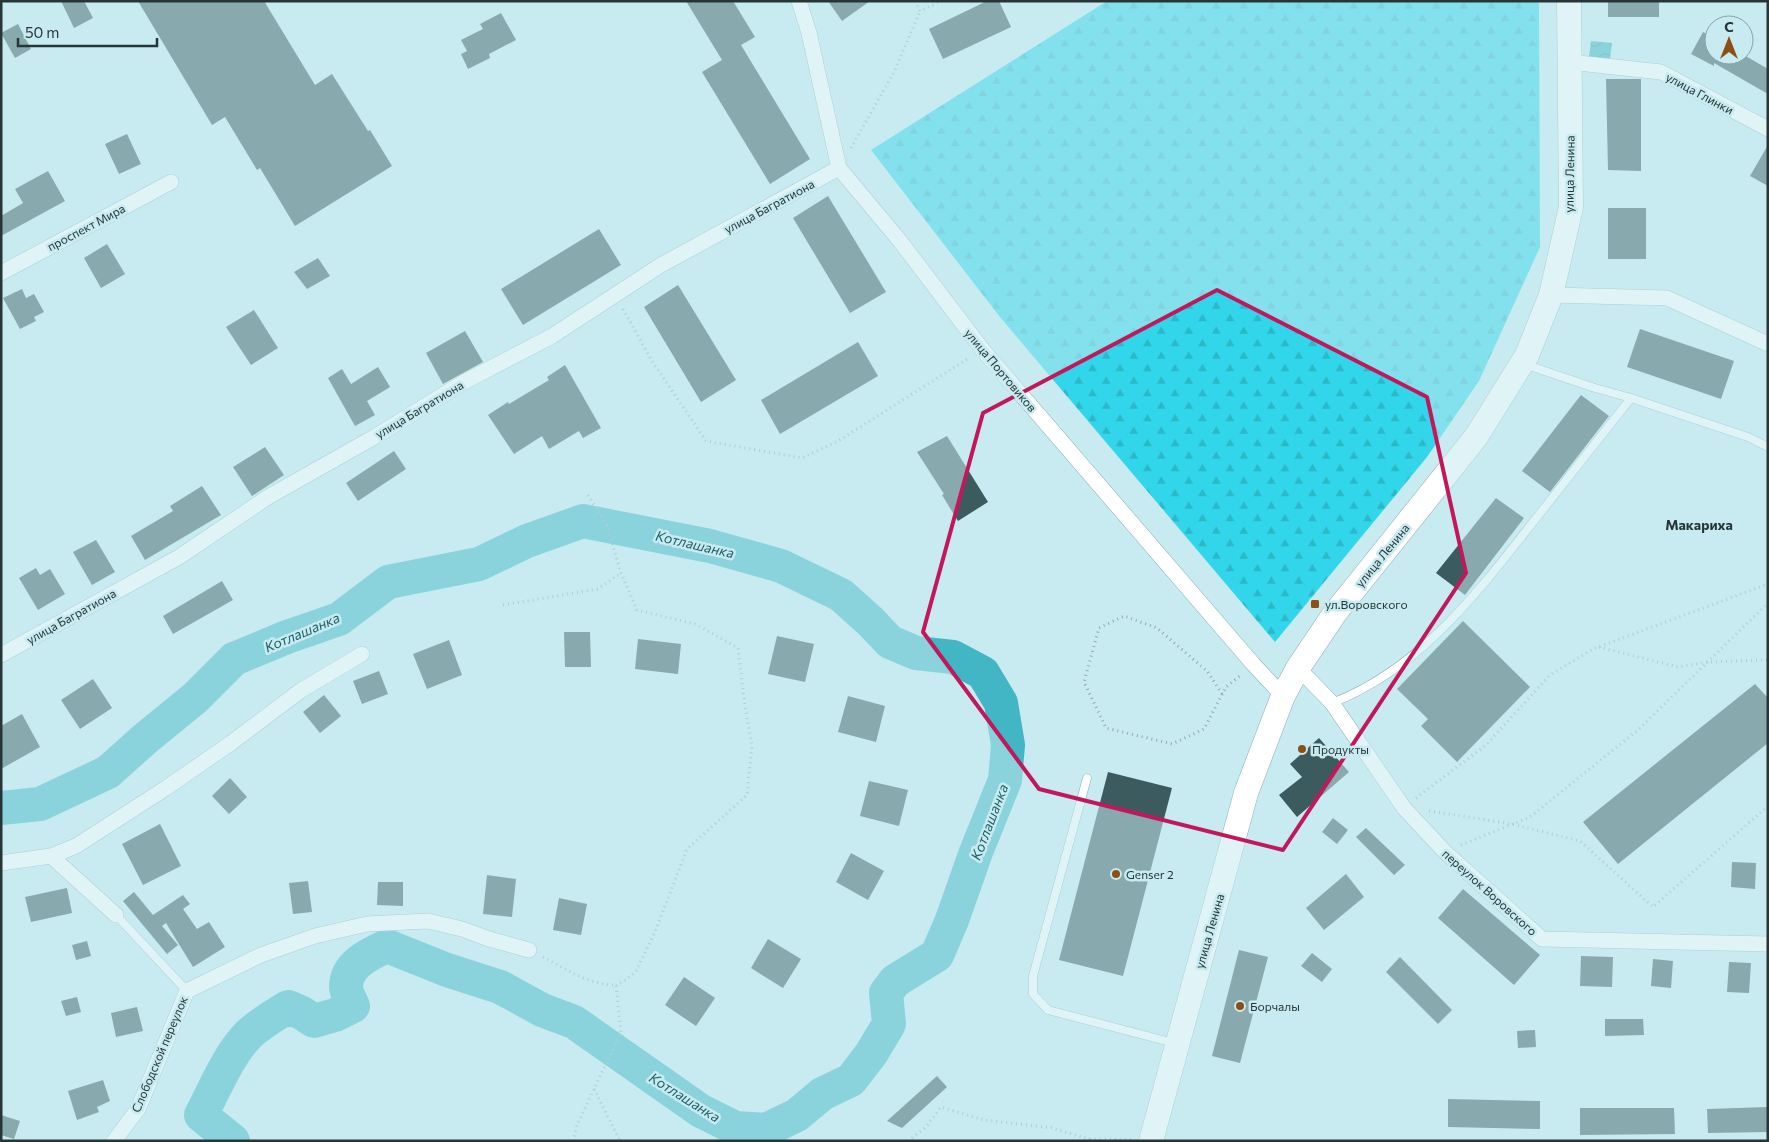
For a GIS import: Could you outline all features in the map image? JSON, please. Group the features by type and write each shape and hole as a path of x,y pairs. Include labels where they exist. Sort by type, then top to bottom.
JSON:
{"main road":[{"name":"улица Ленина","path":"1151,1140 1246,793 1283,696 1298,668 1336,613 1476,437 1527,355 1551,295 1571,207 1569,1"}],"street":[{"name":"улица Портовиков","path":"799,1 809,33 839,168 900,241 982,349 1254,665 1283,696"},
{"name":"улица Глинки","path":"1569,62 1661,72 1768,129"},
{"name":"улица Багратиона","path":"1,655 179,557 268,497 376,436 464,382 552,336 661,265 839,168"},
{"name":"проспект Мира","path":"1,273 171,182"},
{"path":"1551,295 1667,298 1768,344"},
{"path":"1,863 51,856 76,846 231,744 300,691 362,654"},
{"name":"переулок Воровского","path":"1298,668 1332,703 1404,808 1444,852 1542,939 1768,944"},
{"path":"51,856 116,915"},
{"name":"Слободской переулок","path":"114,1141 138,1109 187,991 261,954 315,936 367,924 428,922 462,929 529,950"}],"lane":[{"path":"1522,364 1748,437 1768,447"},
{"path":"1332,703 1354,695 1383,678 1432,640 1474,597 1631,398"},
{"path":"1087,778 1033,976 1033,994 1048,1010 1177,1044"},
{"path":"116,915 187,991"}],"path":[{"path":"915,1 920,11"},
{"path":"839,168 894,72 920,11 940,1"},
{"path":"615,295 652,361 706,441 802,458 838,441 982,349"},
{"path":"529,950 590,981 606,985 616,985 626,980 636,971 655,932 686,848 747,795 752,745 738,648 695,624 637,610 621,572 607,526 588,495"},
{"path":"504,605 598,589 621,572"},
{"path":"1404,808 1486,745 1550,674 1599,647 1768,584"},
{"path":"1444,852 1530,817 1638,730 1768,603"},
{"path":"1222,694 1208,672 1157,628 1124,616 1099,628 1084,682 1106,728 1172,744 1204,729 1226,687 1254,665"},
{"path":"1599,647 1678,667 1708,662 1768,660"},
{"path":"1404,808 1512,824 1580,841 1653,907 1768,806"},
{"path":"573,1141 577,1125 622,1033 616,985"},
{"path":"594,1088 619,1141"},
{"path":"908,1141 926,1127 941,1107 984,1120 1052,1128 1092,1140 1090,1139 1151,1140"}],"highlighted area":[{"path":"1217,290 1427,397 1466,573 1283,850 1039,789 923,632 983,413"}],"green space":[{"path":"1107,1 1539,1 1540,247 1479,381 1427,457 1275,642 1000,317 871,150"}],"water":[{"path":"1591,41 1612,43 1610,59 1589,57"}],"building":[{"path":"61,1 84,1 93,18 74,28"},
{"path":"138,1 264,1 315,85 332,74 392,166 295,226 260,168 257,170 225,117 212,125"},
{"path":"686,1 733,1 755,37 741,45 810,159 770,184 702,72 722,60"},
{"path":"828,1 870,1 842,21"},
{"path":"987,1 999,1 1011,27 943,59 929,29"},
{"path":"1608,1 1659,1 1659,17 1608,17"},
{"path":"501,13 516,40 489,54 490,58 468,69 461,54 467,51 461,40 483,29 480,24"},
{"path":"18,24 31,49 15,58 1,33"},
{"path":"1703,32 1704,33 1704,61 1691,54"},
{"path":"1754,61 1768,69 1768,94 1717,65 1754,65"},
{"path":"1606,79 1641,79 1641,171 1608,170"},
{"path":"127,134 141,164 119,174 105,144"},
{"path":"1768,145 1768,186 1750,176"},
{"path":"48,171 65,201 1,236 1,216 23,203 15,189"},
{"path":"828,196 886,292 850,313 793,218"},
{"path":"1608,208 1646,208 1646,259 1608,259"},
{"path":"599,229 621,265 523,325 501,289"},
{"path":"107,244 125,274 101,288 84,258"},
{"path":"318,258 330,276 307,289 294,272"},
{"path":"678,285 736,380 701,402 644,307"},
{"path":"22,289 26,298 34,294 44,312 34,317 36,321 20,329 3,298"},
{"path":"254,310 278,348 251,365 226,327"},
{"path":"1640,329 1734,361 1721,399 1627,367"},
{"path":"465,331 483,362 443,384 426,353"},
{"path":"858,342 878,376 780,434 761,400"},
{"path":"565,365 601,428 583,438 579,431 549,449 542,436 514,454 488,415 549,380 547,377"},
{"path":"378,367 390,387 367,401 375,415 355,426 328,378 342,369 351,384"},
{"path":"1581,395 1609,416 1550,492 1522,471"},
{"path":"947,436 988,502 958,521 942,495 944,494 917,452"},
{"path":"265,447 284,475 252,496 233,467"},
{"path":"394,451 406,469 358,501 346,483"},
{"path":"202,486 221,515 145,560 131,536 173,511 170,506"},
{"path":"1496,498 1524,518 1465,595 1436,573"},
{"path":"96,540 115,572 92,585 73,552"},
{"path":"36,568 40,575 50,569 65,594 38,610 19,578"},
{"path":"222,581 233,600 173,634 163,616"},
{"path":"1463,621 1530,687 1457,762 1421,726 1428,719 1397,689"},
{"path":"564,632 590,632 591,667 565,667"},
{"path":"777,636 814,644 805,682 768,674"},
{"path":"638,639 681,644 678,674 635,669"},
{"path":"449,640 462,675 427,689 413,654"},
{"path":"379,671 388,694 362,704 353,681"},
{"path":"93,679 112,708 80,729 61,700"},
{"path":"1755,684 1768,698 1768,743 1618,864 1583,822"},
{"path":"324,695 341,716 320,733 303,712"},
{"path":"848,696 885,706 876,742 838,732"},
{"path":"22,714 40,747 1,769 1,726"},
{"path":"1319,738 1349,772 1297,817 1279,795 1302,777 1290,764"},
{"name":"Genser 2","path":"1108,772 1172,788 1123,976 1059,960"},
{"path":"230,778 247,797 229,814 212,796"},
{"path":"869,781 908,790 899,826 860,816"},
{"path":"1333,818 1348,830 1337,844 1322,832"},
{"path":"160,824 181,866 143,885 122,844"},
{"path":"1366,828 1405,865 1394,875 1356,837"},
{"path":"851,853 884,871 868,900 836,882"},
{"path":"1732,862 1756,863 1755,889 1731,887"},
{"path":"1346,874 1364,897 1324,930 1306,908"},
{"path":"487,875 516,879 512,917 483,914"},
{"path":"308,881 312,912 293,914 289,883"},
{"path":"378,882 403,882 403,906 377,905"},
{"path":"67,888 72,913 31,922 25,897"},
{"path":"1463,889 1540,955 1514,985 1438,918"},
{"path":"134,892 153,915 183,895 190,904 183,909 197,929 209,922 225,947 193,967 166,923 162,926 178,945 167,954 123,901"},
{"path":"559,898 587,904 581,935 553,930"},
{"path":"768,939 801,959 783,988 751,968"},
{"path":"87,941 91,956 76,960 72,945"},
{"name":"Борчалы","path":"1239,950 1268,957 1240,1063 1212,1056"},
{"path":"1312,953 1332,969 1322,982 1301,966"},
{"path":"1581,956 1613,957 1612,987 1580,986"},
{"path":"1400,957 1452,1010 1438,1024 1386,972"},
{"path":"1653,959 1673,961 1671,988 1651,986"},
{"path":"1729,962 1751,963 1749,993 1727,992"},
{"path":"684,977 715,998 696,1026 665,1005"},
{"path":"77,997 81,1012 66,1016 61,1001"},
{"path":"137,1007 143,1031 116,1037 111,1013"},
{"path":"1605,1019 1643,1019 1644,1035 1605,1036"},
{"path":"1535,1030 1536,1047 1518,1048 1517,1031"},
{"path":"937,1076 947,1087 902,1128 887,1121"},
{"path":"103,1080 110,1101 97,1107 99,1112 77,1120 68,1091"},
{"path":"1448,1099 1540,1101 1540,1129 1448,1127"},
{"path":"1768,1107 1768,1132 1708,1133 1707,1109"},
{"path":"1580,1108 1674,1108 1675,1134 1580,1135"},
{"path":"1,1115 20,1121 14,1139 1,1135"}],"waterway":[{"name":"Котлашанка","path":"1,808 40,804 108,772 195,698 234,659 287,637 339,619 388,582 479,564 527,541 583,521 710,546 781,566 841,595 890,642 916,653 953,657 983,673 1001,703 1008,745 1005,780 937,955 895,981 886,993 889,1024 871,1054 851,1080 822,1094 797,1115 766,1130 735,1128 701,1111 574,1022 542,1010 500,987 447,970 387,946 360,961 350,972 346,987 353,1006 335,1015 314,1021 288,1007 258,1026 241,1042 228,1062 201,1115 233,1141"}],"place":[{"name":"ул.Воровского","path":"1315,604"},
{"name":"Продукты","path":"1302,749"},
{"name":"Genser 2","path":"1116,874"},
{"name":"Борчалы","path":"1240,1006"}],"district":[{"name":"Макариха","path":"1699,524"}]}
